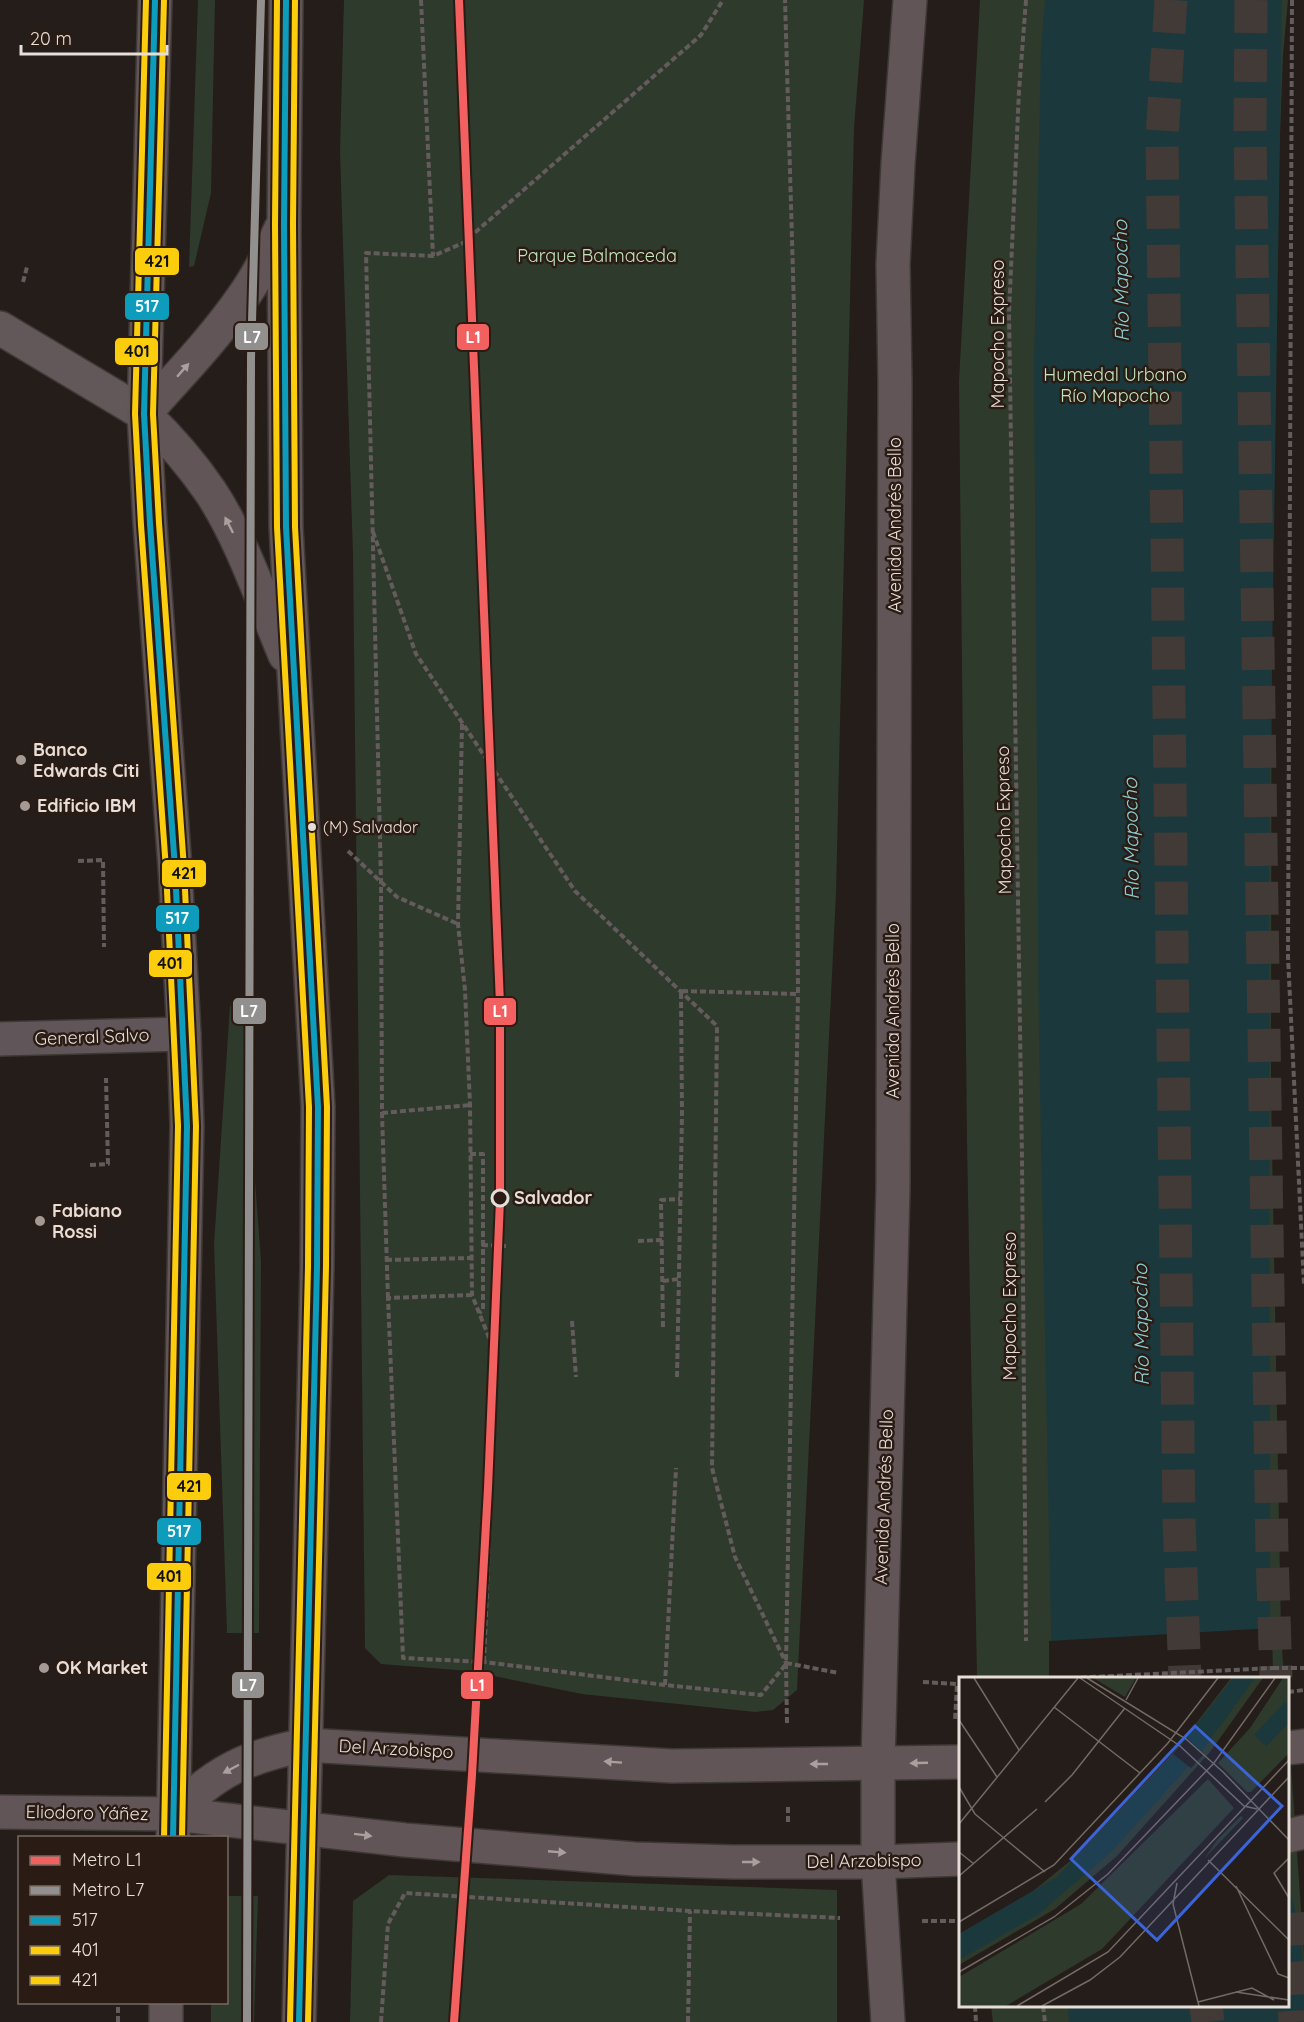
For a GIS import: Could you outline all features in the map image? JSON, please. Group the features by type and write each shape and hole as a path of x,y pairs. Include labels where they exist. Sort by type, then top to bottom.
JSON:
{"main road":[{"path":"155,0 144,414 184,1034 187,1126 173,1826"},
{"path":"286,0 284,224 286,527 318,1131 299,2022"},
{"name":"Avenida Andrés Bello","path":"888,2022 878,1862 878,1764 893,1176 895,383 893,264 910,0"},
{"path":"144,414 215,334 244,296 284,224"},
{"path":"0,328 144,414 188,460 231,526 294,676"},
{"name":"Del Arzobispo","path":"173,1826 192,1795 213,1779 236,1765 270,1752 306,1745 672,1766 959,1762"},
{"path":"1289,1748 1304,1746"},
{"name":"Eliodoro Yáñez","path":"0,1812 173,1826"},
{"name":"Del Arzobispo","path":"173,1826 304,1828 405,1840 635,1858 732,1862 878,1862 959,1859"},
{"path":"166,2004 166,2022"}],"street":[{"name":"General Salvo","path":"0,1039 184,1034"}],"path":[{"path":"422,0 433,256"},
{"path":"723,0 701,35 463,243 433,256 366,253 381,882 382,1113 403,1658 484,1662 761,1695 786,1664 798,994 794,308 785,0"},
{"name":"Mapocho Expreso","path":"1026,0 1019,91 1010,314 1022,1147 1026,1641"},
{"path":"1292,0 1288,957 1304,1285"},
{"path":"23,282 27,267"},
{"path":"371,527 416,654 575,891 717,1026 712,1468 735,1557 786,1664"},
{"path":"462,723 458,924 465,990 470,1106 472,1295 492,1345 492,1378"},
{"path":"302,808 398,897 458,924"},
{"path":"78,861 103,860 104,947"},
{"path":"681,991 798,994"},
{"path":"677,1377 680,1280 681,991"},
{"path":"90,1166 108,1164 106,1074"},
{"path":"382,1113 470,1106"},
{"path":"470,1154 483,1154 483,1310 479,1314"},
{"path":"663,1327 661,1200 680,1199"},
{"path":"638,1241 662,1240"},
{"path":"482,1245 509,1246"},
{"path":"386,1260 471,1258"},
{"path":"663,1281 680,1280"},
{"path":"388,1298 472,1295"},
{"path":"572,1321 576,1377"},
{"path":"665,1685 676,1468"},
{"path":"484,1662 492,1469"},
{"path":"1091,1677 1304,1668"},
{"path":"1289,1692 1304,1690"},
{"path":"381,2022 388,1924 405,1893 690,1911 881,1920 959,1921"},
{"path":"688,2022 690,1911"},
{"path":"118,2004 118,2022"},
{"path":"975,2007 976,2022"},
{"path":"1043,2007 1045,2022"}],"green space":[{"path":"198,0 215,0 211,193 194,266 189,267"},
{"name":"Parque Balmaceda","path":"344,0 864,0 854,128 836,893 797,1690 773,1710 755,1712 582,1694 469,1671 381,1664 365,1648 353,555 340,152"},
{"name":"Humedal Urbano Río Mapocho","path":"980,0 1288,0 1283,55 1272,348 1271,1090 1281,1632 1284,1677 977,1677 967,1142 959,381"},
{"path":"230,1006 242,1007 261,1261 259,1633 227,1633 214,1244"},
{"path":"1289,1736 1304,1953 1304,2022 993,2022 991,2007 1289,2007"},
{"path":"389,1875 837,1890 837,2022 350,2022 353,1901"},
{"path":"228,1896 258,1896 254,2022 211,2022 211,2004 228,2004"}],"water":[{"name":"Humedal Urbano Río Mapocho","path":"1045,0 1282,0 1269,859 1270,1617 1273,1677 1052,1677 1039,1041 1034,366 1041,50"},
{"path":"1289,1888 1300,1930 1304,1972 1304,2022 1069,2022 1068,2007 1289,2007"}],"pier":[{"path":"1272,1628 1273,1677 1049,1677 1049,1641"}],"tunnel":[{"path":"1171,0 1162,136 1179,1520 1185,1677"},
{"path":"1251,0 1250,129 1272,1553 1276,1677"},
{"path":"1289,1929 1295,2022"},
{"path":"1206,2007 1208,2022"}],"metro line":[{"name":"L7","path":"247,2022 251,357 261,0"},
{"name":"L1","path":"454,2022 472,1775 488,1488 500,1200 500,1004 459,0"}],"transit line":[{"name":"401","path":"146,0 135,414 166,869 178,1126 164,1836"},
{"name":"517","path":"155,0 144,414 175,868 187,1126 173,1836"},
{"name":"421","path":"164,0 153,414 184,868 196,1126 182,1836"},
{"name":"401","path":"277,0 275,224 277,527 309,1107 308,1267 290,2022"},
{"name":"517","path":"286,0 284,224 286,527 318,1107 317,1267 299,2022"},
{"name":"421","path":"295,0 293,224 295,527 327,1107 326,1267 308,2022"}],"place":[{"name":"Banco Edwards Citi","path":"21,760"},
{"name":"Edificio IBM","path":"25,806"},
{"name":"(M) Salvador","path":"312,827"},
{"name":"Salvador","path":"500,1198"},
{"name":"Fabiano Rossi","path":"40,1221"},
{"name":"OK Market","path":"44,1668"}],"water label":[{"name":"Río Mapocho","path":"1121,281"},
{"name":"Río Mapocho","path":"1131,839"},
{"name":"Río Mapocho","path":"1141,1325"}]}
